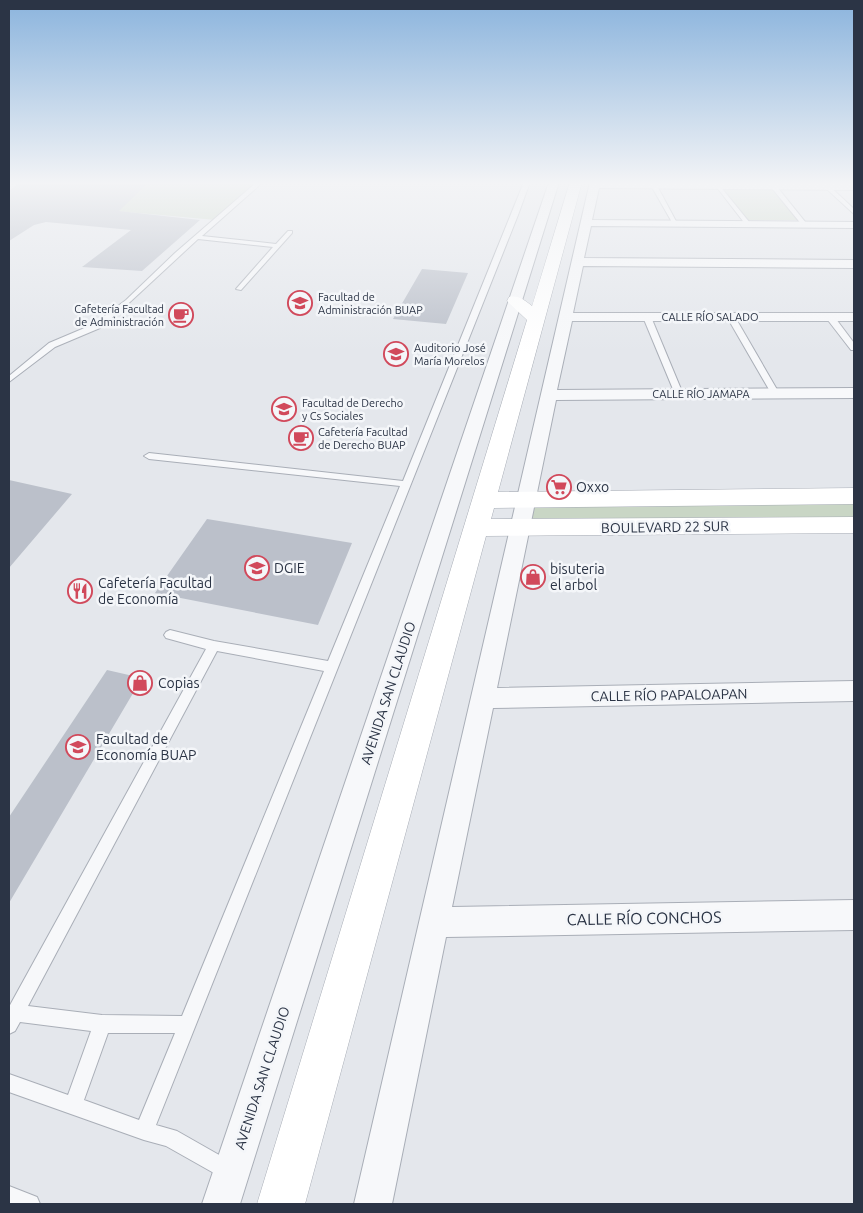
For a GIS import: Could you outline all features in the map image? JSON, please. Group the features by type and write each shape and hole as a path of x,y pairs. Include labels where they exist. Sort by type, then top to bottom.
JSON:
{"street":[{"name":"AVENIDA SAN CLAUDIO","path":"280,1204 539,312 547,239"},
{"name":"AVENIDA SAN CLAUDIO","path":"221,1204 567,239"},
{"name":"AVENIDA SAN CLAUDIO","path":"373,1204 549,395 539,312 577,262 582,239"},
{"path":"577,262 854,264"},
{"name":"CALLE RÍO SALADO","path":"539,312 647,317 854,317"},
{"name":"CALLE RÍO JAMAPA","path":"549,395 854,393"},
{"name":"BOULEVARD 22 SUR","path":"484,500 854,496"},
{"path":"716,497 728,526"},
{"name":"BOULEVARD 22 SUR","path":"477,528 854,525"},
{"name":"CALLE RÍO PAPALOAPAN","path":"483,698 854,691"},
{"name":"CALLE RÍO CONCHOS","path":"434,923 854,914"}],"lane":[{"path":"9,380 52,344 97,326 194,239"},
{"path":"211,239 278,246"},
{"path":"239,288 284,239"},
{"path":"144,1131 505,239"},
{"path":"647,317 679,394"},
{"path":"731,317 775,393"},
{"path":"830,317 854,348"},
{"path":"150,456 406,484"},
{"path":"170,635 214,646 332,667"},
{"path":"186,1025 102,1024 12,1019 214,646"},
{"path":"73,1106 102,1024"},
{"path":"9,1084 144,1131 170,1138 232,1173"},
{"path":"9,1196 30,1204"}],"green space":[{"path":"854,496 854,525 520,528 526,500"}],"building":[{"path":"120,239 179,239 142,271 82,267"},
{"path":"422,269 468,273 446,324 393,319"},
{"path":"9,480 72,494 9,568"},
{"name":"DGIE","path":"207,519 352,543 318,625 155,593"},
{"name":"Facultad de Economía BUAP","path":"107,670 142,678 9,903 9,817"}],"place":[{"name":"Facultad de Administración BUAP","path":"300,303"},
{"name":"Cafetería Facultad de Administración","path":"181,315"},
{"name":"Auditorio José María Morelos","path":"396,354"},
{"name":"Facultad de Derecho y Cs Sociales","path":"284,409"},
{"name":"Cafetería Facultad de Derecho BUAP","path":"301,438"},
{"name":"Oxxo","path":"559,487"},
{"name":"DGIE","path":"257,568"},
{"name":"bisuteria el arbol","path":"533,577"},
{"name":"Cafetería Facultad de Economía","path":"80,591"},
{"name":"Copias","path":"140,683"},
{"name":"Facultad de Economía BUAP","path":"78,747"}]}
